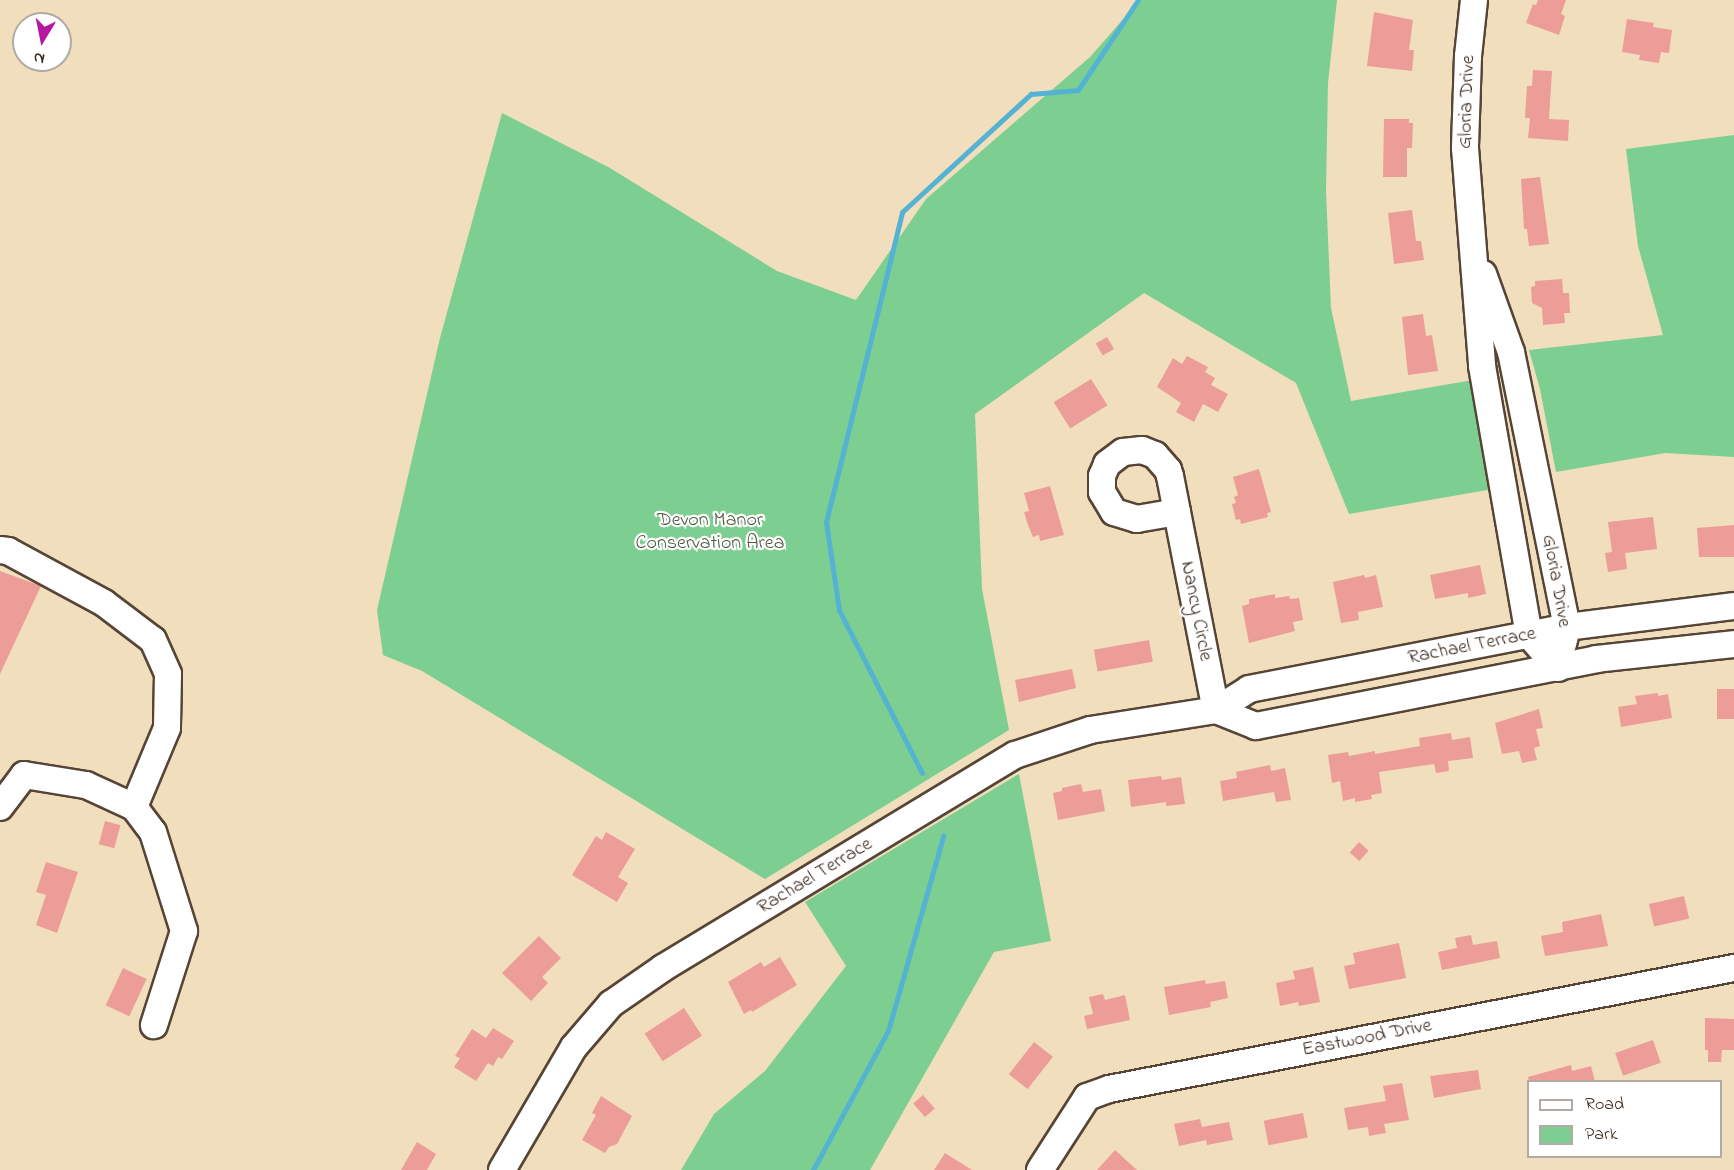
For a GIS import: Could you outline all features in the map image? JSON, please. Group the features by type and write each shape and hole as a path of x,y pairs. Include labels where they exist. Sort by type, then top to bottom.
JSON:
{"street":[{"name":"Gloria Drive","path":"1474,0 1466,97 1465,148 1470,240 1482,366 1530,635 1558,668"},
{"name":"Gloria Drive","path":"1470,240 1511,352 1567,627 1558,668"},
{"name":"Nancy Circle","path":"1177,512 1216,710"},
{"path":"0,550 8,551 104,603 153,640 168,674 167,728 134,807"},
{"name":"Rachael Terrace","path":"502,1170 563,1064 584,1034 611,1005 645,980 1015,754 1090,730 1216,710 1250,689 1567,627 1734,606"},
{"name":"Rachael Terrace","path":"1216,710 1256,726 1661,650 1734,644"},
{"path":"0,807 24,775 86,785 134,807 153,832 184,931 154,1025"},
{"name":"Eastwood Drive","path":"1040,1170 1087,1097 1109,1089 1734,968"}],"green space":[{"name":"Devon Manor Conservation Area","path":"1140,0 1337,0 1328,83 1326,191 1331,308 1351,401 1473,380 1493,489 1349,514 1296,383 1144,293 975,414 982,589 1009,730 765,879 422,671 383,655 377,610 440,338 502,113 610,168 777,271 856,300 926,199 1090,57"},
{"path":"1734,135 1734,457 1665,453 1556,472 1540,389 1529,350 1663,335 1638,246 1626,149"},
{"path":"1019,774 1051,941 994,952 870,1170 681,1170 714,1114 765,1071 846,966 805,902"}],"building":[{"path":"1538,0 1566,0 1561,14 1565,16 1559,35 1526,23 1533,4 1536,5"},
{"path":"1374,12 1413,20 1409,50 1414,50 1412,71 1367,66"},
{"path":"1627,19 1654,23 1653,27 1672,30 1669,53 1661,52 1659,63 1639,60 1640,55 1622,52"},
{"path":"1533,70 1552,71 1549,119 1569,120 1568,141 1528,138 1530,118 1525,118 1527,86 1532,86"},
{"path":"1384,119 1409,119 1409,123 1413,123 1412,148 1407,148 1407,177 1383,177"},
{"path":"1540,177 1549,244 1529,246 1527,229 1524,229 1521,179"},
{"path":"1412,210 1416,241 1421,241 1424,260 1394,264 1388,213"},
{"path":"1562,279 1563,293 1569,293 1570,313 1564,313 1565,323 1543,325 1542,308 1532,303 1531,287 1535,286 1535,281"},
{"path":"1423,314 1426,336 1432,335 1438,371 1408,375 1402,317"},
{"path":"1107,337 1114,349 1103,356 1096,344"},
{"path":"1187,356 1208,367 1205,372 1215,378 1211,385 1228,394 1218,412 1203,404 1194,422 1176,412 1181,403 1157,387 1173,358 1182,364"},
{"path":"1091,379 1107,405 1070,429 1054,402"},
{"path":"1259,469 1271,512 1267,513 1268,517 1241,524 1240,519 1236,520 1232,504 1236,503 1234,497 1238,495 1233,477"},
{"path":"1050,486 1064,535 1040,541 1039,535 1033,537 1028,525 1024,512 1029,511 1024,493"},
{"path":"1653,517 1657,549 1625,553 1627,569 1608,572 1605,553 1612,552 1608,522"},
{"path":"1734,525 1734,557 1699,557 1697,528"},
{"path":"1480,565 1486,594 1468,598 1468,593 1435,599 1430,575"},
{"path":"0,571 41,586 0,674"},
{"path":"1364,575 1365,578 1376,575 1383,607 1358,612 1359,620 1341,623 1333,582"},
{"path":"1275,594 1275,598 1289,596 1290,599 1299,598 1303,620 1293,622 1295,631 1249,643 1242,606 1249,604 1249,599"},
{"path":"1149,640 1153,662 1098,671 1094,650"},
{"path":"1072,669 1076,688 1019,702 1015,680"},
{"path":"1717,689 1734,689 1734,719 1717,719"},
{"path":"1658,693 1658,696 1668,694 1672,718 1621,727 1618,707 1637,704 1635,696"},
{"path":"1539,709 1543,728 1536,729 1540,746 1534,748 1537,760 1522,763 1519,751 1502,754 1495,723"},
{"path":"1451,733 1452,740 1470,737 1473,758 1448,761 1449,771 1436,773 1434,764 1379,772 1382,793 1371,795 1372,799 1355,802 1355,798 1343,801 1340,781 1332,783 1328,755 1348,752 1349,756 1375,751 1375,754 1420,746 1419,738"},
{"path":"1270,765 1271,771 1285,768 1291,800 1276,802 1274,792 1223,801 1220,781 1237,778 1236,772"},
{"path":"1161,776 1162,780 1181,777 1185,804 1166,806 1166,802 1131,807 1128,780"},
{"path":"1081,784 1083,792 1101,789 1105,811 1058,820 1053,793 1062,791 1062,788"},
{"path":"105,821 120,825 114,848 99,844"},
{"path":"606,832 635,849 618,877 628,883 617,902 572,875 596,836 602,840"},
{"path":"1359,842 1369,851 1359,861 1350,852"},
{"path":"46,862 78,872 57,933 36,925 46,895 36,892"},
{"path":"1684,896 1689,918 1654,927 1649,904"},
{"path":"1601,914 1608,946 1545,956 1541,936 1563,932 1562,922"},
{"path":"1471,935 1473,945 1497,941 1500,958 1442,970 1438,952 1457,948 1455,938"},
{"path":"539,936 561,958 542,977 548,983 531,1001 502,973"},
{"path":"1399,943 1406,978 1349,989 1344,966 1355,964 1353,953"},
{"path":"780,957 797,985 752,1012 751,1010 744,1014 728,982 761,962 764,967"},
{"path":"1313,967 1320,1002 1299,1006 1298,1002 1280,1006 1276,983 1295,979 1293,971"},
{"path":"123,968 147,979 129,1016 106,1005"},
{"path":"1205,980 1206,984 1225,981 1228,998 1210,1002 1211,1007 1169,1015 1164,987"},
{"path":"1103,994 1105,1000 1125,995 1130,1020 1087,1029 1084,1016 1093,1014 1089,997"},
{"path":"684,1008 702,1036 663,1061 645,1034"},
{"path":"1705,1018 1734,1019 1734,1050 1722,1050 1721,1062 1708,1062 1708,1050 1705,1050"},
{"path":"493,1028 514,1041 502,1059 498,1057 493,1066 488,1063 476,1081 454,1067 460,1058 455,1056 472,1029 486,1038"},
{"path":"1653,1040 1661,1063 1623,1076 1615,1053"},
{"path":"1034,1042 1053,1057 1028,1089 1009,1074"},
{"path":"1571,1065 1572,1071 1591,1066 1594,1080 1529,1080 1528,1077"},
{"path":"1478,1070 1481,1089 1434,1098 1430,1076"},
{"path":"1402,1083 1409,1120 1384,1124 1386,1133 1369,1136 1368,1127 1348,1130 1344,1108 1386,1101 1383,1086"},
{"path":"923,1095 935,1109 925,1117 913,1104"},
{"path":"601,1096 632,1116 617,1144 609,1147 605,1153 582,1140 596,1115 592,1113"},
{"path":"1303,1113 1308,1138 1269,1145 1264,1121"},
{"path":"1200,1119 1202,1127 1229,1122 1233,1140 1207,1145 1206,1140 1179,1146 1174,1124"},
{"path":"417,1142 436,1154 427,1170 401,1170"},
{"path":"1115,1150 1137,1170 1097,1170"},
{"path":"945,1153 972,1170 934,1170"}],"waterway":[{"path":"922,773 839,610 826,522 902,212 1031,94 1078,90 1138,0"},
{"path":"813,1170 888,1031 943,836"}]}
